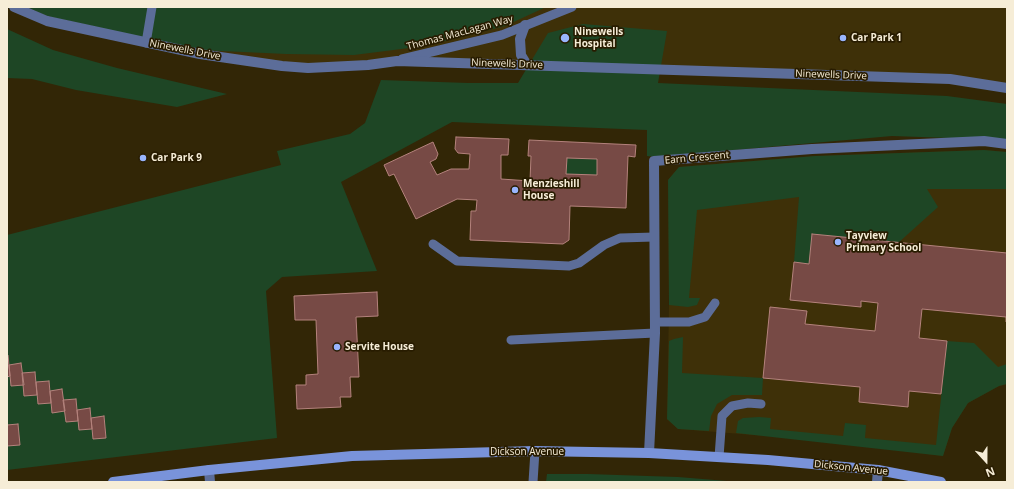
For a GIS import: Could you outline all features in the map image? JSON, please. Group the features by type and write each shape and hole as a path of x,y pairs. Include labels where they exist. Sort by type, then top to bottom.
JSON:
{"street":[{"name":"Ninewells Drive","path":"14,7 47,21 146,43 200,54 282,66 308,68 368,65 397,61 950,79 1007,88"},
{"path":"525,26 520,39 521,55 527,65"},
{"name":"Earn Crescent","path":"649,453 655,334 654,161 819,148 984,141 1007,144"},
{"name":"Dickson Avenue","path":"113,482 209,470 352,456 535,451 649,453 776,461 878,470 941,482"},
{"path":"209,470 210,482"},
{"path":"877,482 878,470"}],"lane":[{"path":"146,43 152,7"},
{"name":"Thomas MacLagan Way","path":"397,61 502,34 572,7"},
{"path":"433,244 457,261 569,266 579,263 604,245 620,238 654,237"},
{"path":"655,322 689,322 705,317 715,303"},
{"path":"511,340 655,334"},
{"path":"719,457 722,416 732,406 748,403 761,404"},
{"path":"533,482 535,451"}],"shaded area":[{"name":"Ninewells Hospital","path":"14,7 1007,7 1007,88 950,79 397,61 308,68 200,54"},
{"name":"Tayview Primary School","path":"984,150 1007,152 1007,384 999,386 968,403 952,428 943,456 805,439 678,429 667,419 669,305 668,180 679,167 815,156"}],"green space":[{"path":"26,7 546,7 505,26 425,46 354,55 286,54 200,50 47,16"},
{"path":"583,24 667,31 658,83 947,96 1007,104 1007,140 892,136 655,157 647,156 647,130 452,122 341,182 377,271 282,277 266,291 277,438 7,470 7,235 281,165 277,151 350,134 365,123 381,80 518,83 548,33"},
{"path":"7,29 53,50 117,68 227,94 177,107 76,90 32,79 7,78"},
{"path":"984,150 1007,152 1007,189 927,189 938,207 898,243 809,264 794,262 799,197 697,210 689,298 700,298 697,305 688,307 669,305 668,180 679,167 815,156"},
{"path":"567,158 597,159 597,175 566,174"},
{"path":"683,337 682,373 763,378 762,395 732,395 717,404 711,416 709,431 678,429 667,419 669,341"},
{"path":"947,341 974,343 998,367 1007,364 1007,384 999,386 968,403 952,428 943,456 736,433 738,421 743,418 759,417 771,418 770,429 843,436 845,423 866,425 865,438 936,445"},
{"path":"547,474 678,477 739,482 546,482"}],"building":[{"name":"Menzieshill House","path":"456,137 509,139 508,155 501,155 501,179 530,181 531,156 528,156 529,140 636,145 635,157 628,156 626,208 570,206 569,240 563,244 470,240 471,211 476,211 477,200 457,199 416,219 394,174 389,176 384,165 433,142 438,154 436,159 430,162 437,175 451,169 469,169 470,154 458,153 455,149","holes":["567,158 597,159 597,175 566,174"]},
{"path":"812,234 1007,253 1007,322 1006,317 922,309 919,338 947,341 941,394 909,391 908,407 859,402 860,387 763,378 770,307 807,311 805,324 875,331 878,303 861,301 861,307 790,300 794,262 809,264"},
{"name":"Servite House","path":"377,292 378,316 356,317 359,377 350,377 351,397 340,397 341,407 297,409 296,385 306,385 306,375 318,374 316,320 295,320 294,296"},
{"path":"7,355 10,376 7,377"},
{"path":"21,363 24,385 11,386 9,365"},
{"path":"35,372 37,395 24,396 22,373"},
{"path":"49,381 51,403 38,404 36,382"},
{"path":"62,389 65,411 52,413 50,391"},
{"path":"76,399 78,421 66,422 63,400"},
{"path":"90,408 92,429 79,430 77,410"},
{"path":"104,416 106,438 93,439 91,418"},
{"path":"18,424 20,445 7,446 7,425"}],"place":[{"name":"Ninewells Hospital","path":"565,38"},
{"name":"Car Park 1","path":"843,38"},
{"name":"Car Park 9","path":"143,158"},
{"name":"Menzieshill House","path":"515,190"},
{"name":"Tayview Primary School","path":"838,242"},
{"name":"Servite House","path":"337,347"}]}
